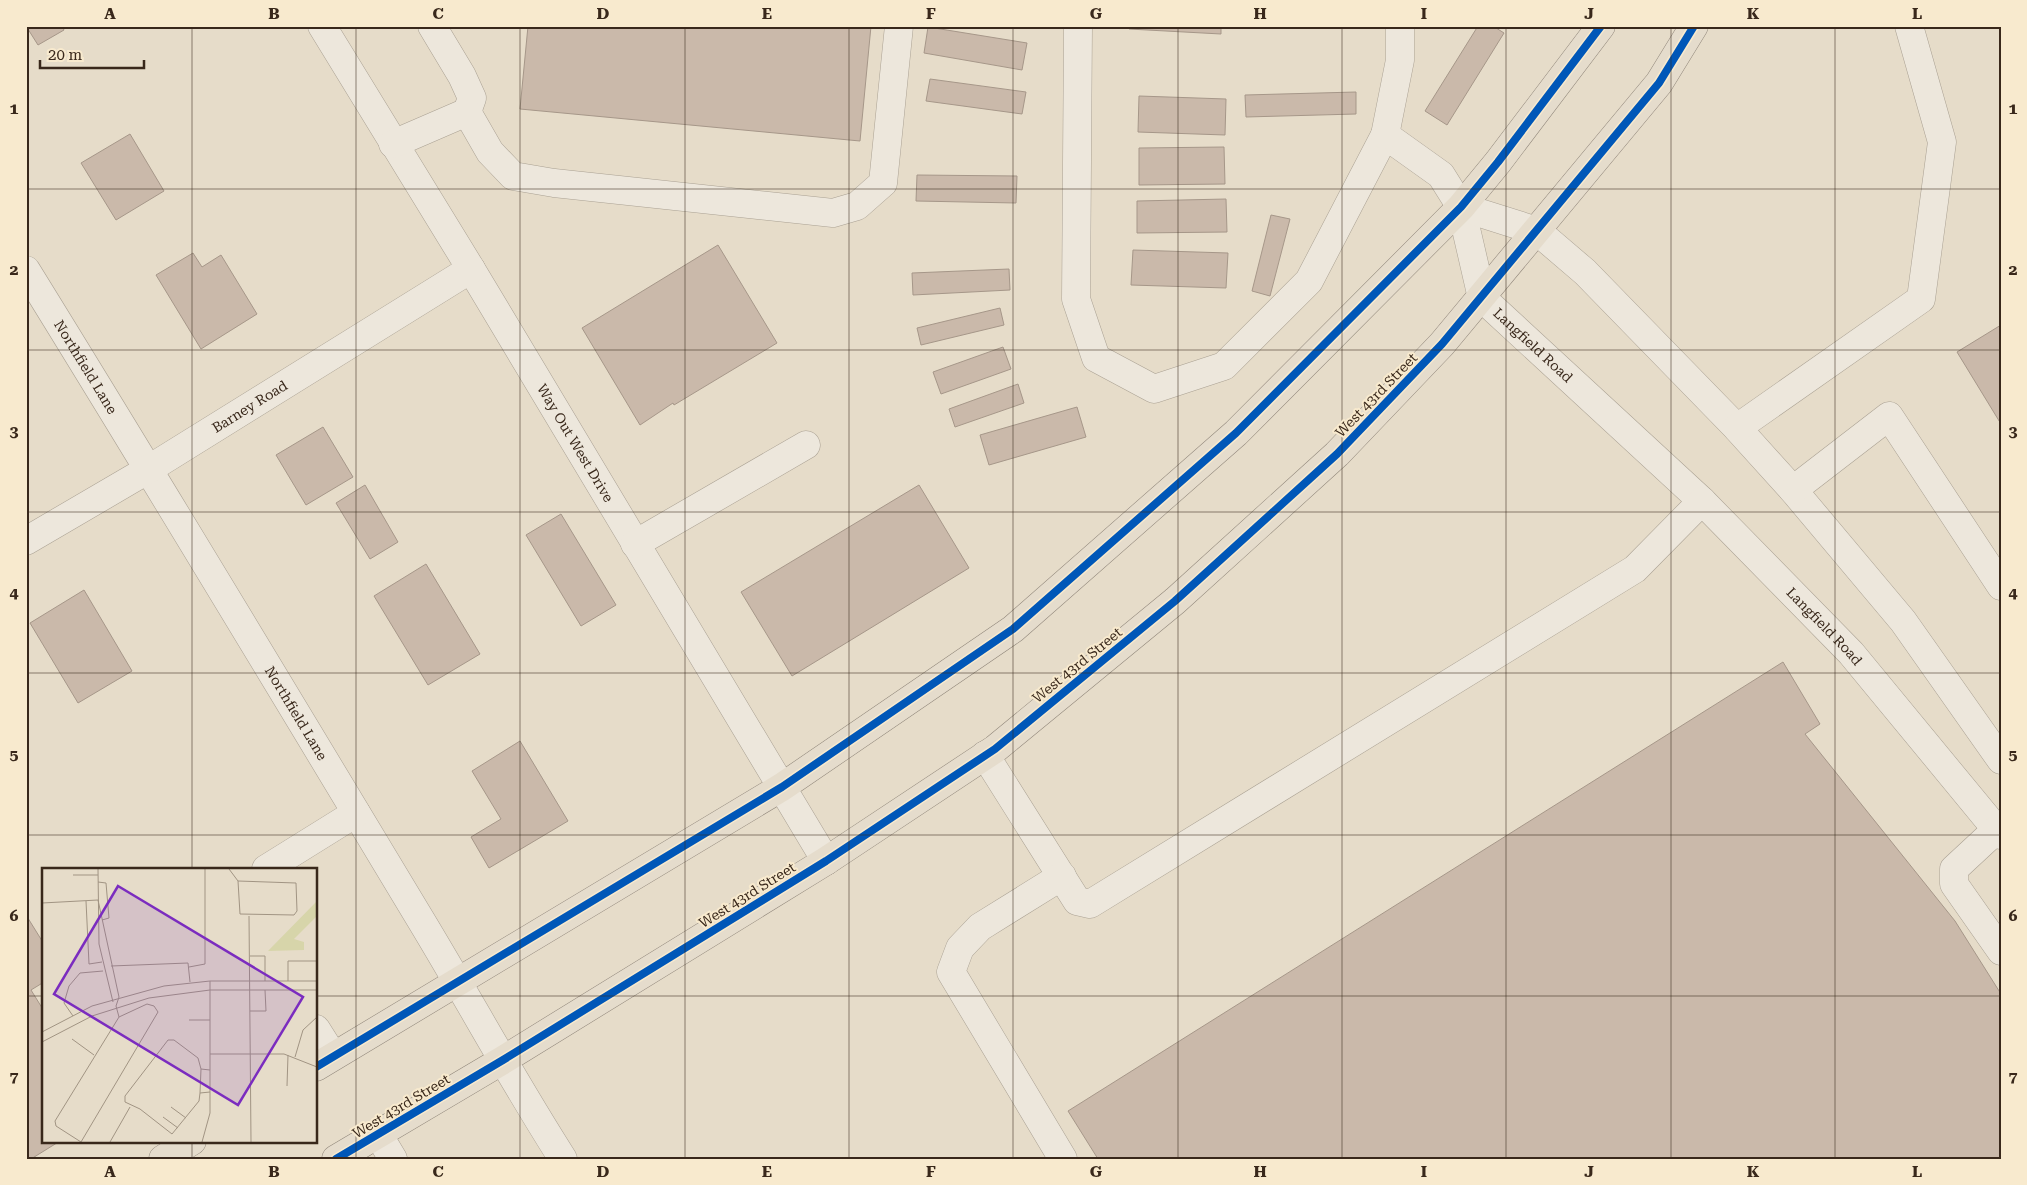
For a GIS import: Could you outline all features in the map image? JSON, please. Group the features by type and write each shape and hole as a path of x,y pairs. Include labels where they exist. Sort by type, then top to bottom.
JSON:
{"main road":[{"path":"325,1061 782,787 1014,629 1236,433 1461,207 1498,162 1601,26"},
{"name":"West 43rd Street","path":"336,1159 503,1060 826,861 995,749 1175,601 1337,454 1442,344 1538,231 1658,83 1694,26"},
{"path":"163,1159 190,1142"}],"street":[{"name":"Way Out West Drive","path":"322,26 471,269 826,861"},
{"path":"393,144 467,112 472,98 462,76 432,26"},
{"path":"467,112 490,152 513,176 554,183 833,213 857,206 883,182 899,26"},
{"path":"1078,26 1076,299 1096,358 1154,388 1224,366 1310,281 1385,135 1400,60 1400,26"},
{"path":"1737,428 1921,299 1942,142 1908,26"},
{"name":"Langfield Road","path":"1385,135 1441,175 1461,207 1482,298 1702,501 1852,653 1998,832"},
{"path":"1461,207 1538,231 1586,272 1737,428 1793,490 1903,621 2001,760"},
{"name":"Barney Road","path":"26,541 149,469 471,269"},
{"name":"Northfield Lane","path":"26,270 149,469 563,1159"},
{"path":"1793,490 1890,416 2001,586"},
{"path":"635,544 806,444"},
{"path":"985,755 1077,901 1090,904 1635,569 1702,501"},
{"path":"268,868 356,813"},
{"path":"1998,832 1954,869 1954,884 2001,951"},
{"path":"1062,876 980,927 960,948 950,972 1063,1159"},
{"path":"318,1036 325,1061"},
{"path":"378,1134 393,1159"}],"building":[{"path":"26,26 62,26 64,30 38,45"},
{"path":"528,26 871,26 860,141 520,109"},
{"path":"1129,26 1221,26 1221,34 1129,29"},
{"path":"1478,26 1493,26 1504,33 1447,125 1425,111"},
{"path":"928,27 1027,43 1022,70 924,53"},
{"path":"930,79 1026,92 1022,114 926,101"},
{"path":"1356,92 1356,114 1246,117 1245,95"},
{"path":"1139,96 1226,99 1225,135 1138,132"},
{"path":"130,134 164,191 116,220 81,163"},
{"path":"1224,147 1225,184 1139,185 1139,148"},
{"path":"917,175 1017,176 1016,203 916,201"},
{"path":"1226,199 1227,232 1137,233 1137,201"},
{"path":"1271,215 1290,219 1270,296 1252,291"},
{"path":"718,245 777,343 674,405 673,403 640,425 582,328"},
{"path":"1133,250 1228,253 1226,288 1131,285"},
{"path":"193,253 202,267 221,255 257,314 201,349 156,275"},
{"path":"1009,269 1010,290 913,295 912,273"},
{"path":"1000,308 1004,325 921,345 917,328"},
{"path":"2001,325 2001,424 1957,352"},
{"path":"1003,347 1011,369 941,394 933,372"},
{"path":"1018,384 1024,403 955,427 949,409"},
{"path":"1077,407 1086,437 989,465 980,435"},
{"path":"323,427 353,477 306,505 276,455"},
{"path":"365,485 398,542 370,559 336,503"},
{"path":"919,485 969,568 792,676 741,592"},
{"path":"561,514 616,605 581,626 526,535"},
{"path":"426,564 480,654 428,685 374,596"},
{"path":"84,590 132,671 78,703 30,623"},
{"path":"1783,662 1820,724 1805,734 1955,921 2001,994 2001,1159 1098,1159 1068,1111"},
{"path":"520,741 568,821 489,868 471,837 501,819 472,771"},
{"path":"26,915 42,941 42,983 31,990 42,1008 42,1142 58,1142 31,1159 26,1159"}],"cycle path":[{"path":"318,1066 782,787 1013,629 1236,433 1461,207 1498,162 1601,26"},
{"path":"336,1159 503,1060 826,861 995,749 1175,601 1337,454 1442,344 1659,83 1694,26"}]}
